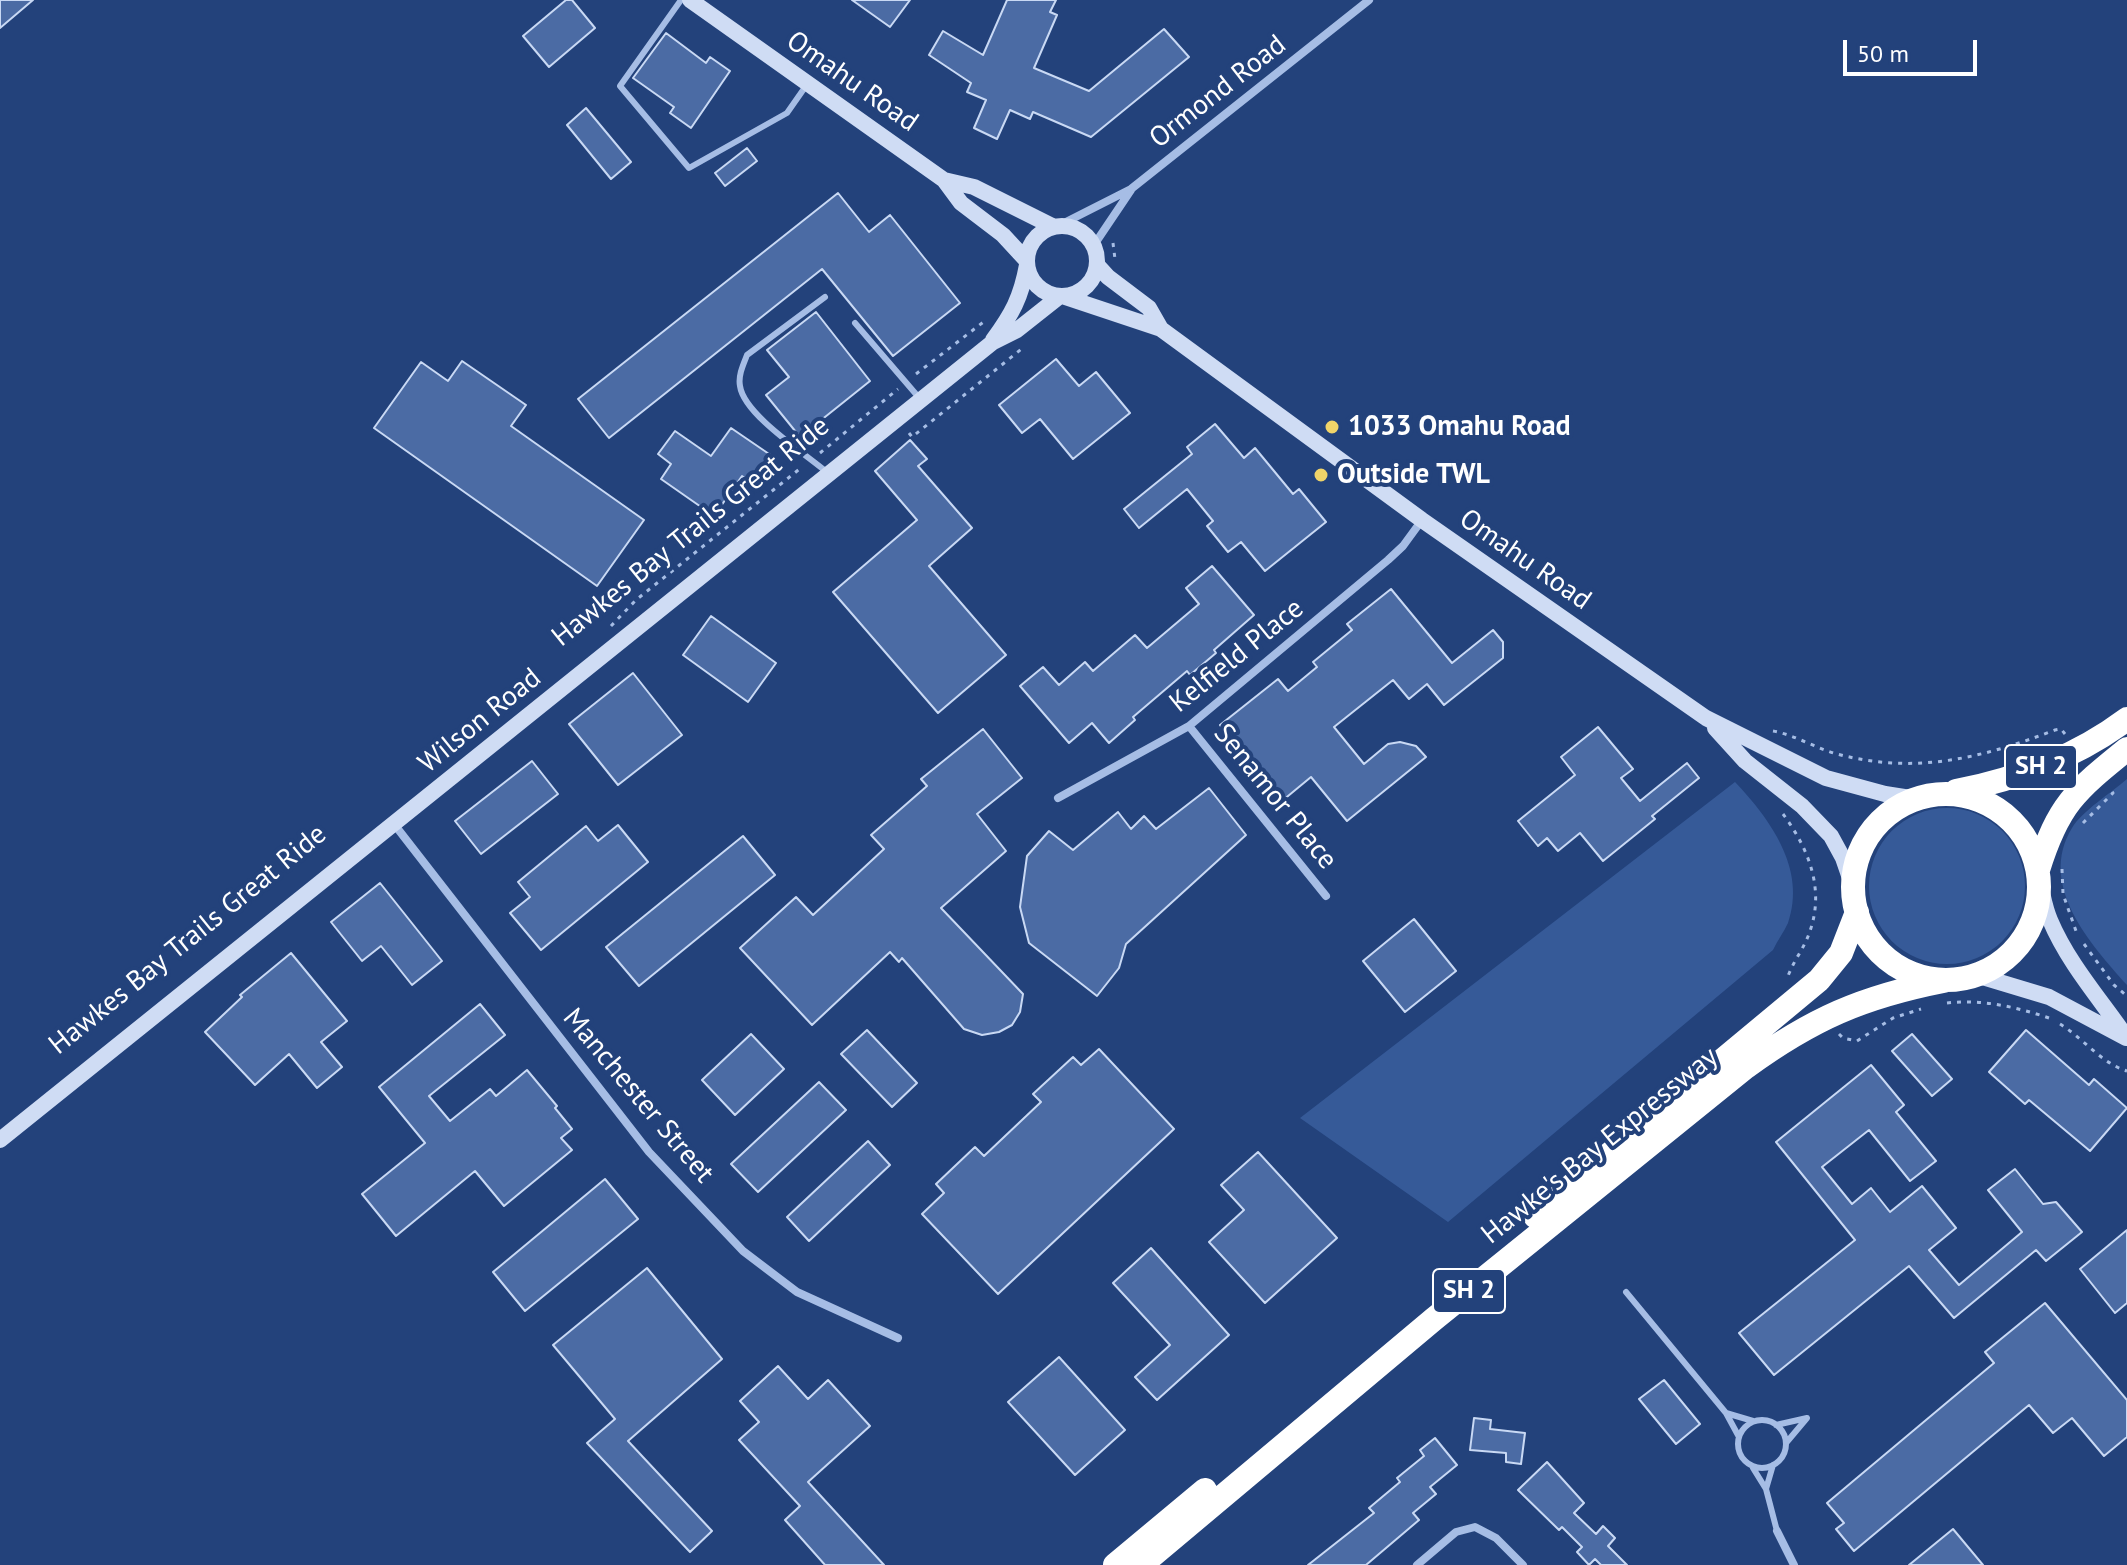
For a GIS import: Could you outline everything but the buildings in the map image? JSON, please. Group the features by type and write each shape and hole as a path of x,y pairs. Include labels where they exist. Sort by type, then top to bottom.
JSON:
{"highway":[{"name":"SH 2","path":"1856,901 1860,851 1888,815 1917,799 2017,776 2074,752 2127,719"},
{"name":"SH 2","path":"1941,992 1993,967 2011,954 2032,922 2039,877 2057,817 2080,788 2127,749"},
{"path":"1945,793 1970,796 2007,816 2027,841 2039,877"},
{"path":"1856,901 1872,944 1884,956 1941,992"},
{"name":"Hawke's Bay Expressway","path":"1115,1565 1801,996 1832,967 1841,953 1856,901"},
{"name":"Hawke's Bay Expressway","path":"1141,1565 1434,1319 1777,1044 1830,1014 1891,992 1941,992"}],"main road":[{"name":"Omahu Road","path":"690,0 944,180 961,203 1003,235 1027,263"},
{"name":"Omahu Road","path":"944,180 974,187 1056,226"},
{"path":"1056,226 1080,230 1094,245 1098,266 1095,276 1081,291 1061,296 1051,294 1035,283 1027,263 1034,239 1056,226"},
{"name":"Wilson Road","path":"993,342 1022,294 1027,263"},
{"name":"Omahu Road","path":"1098,266 1149,308 1161,329"},
{"name":"Omahu Road","path":"1061,296 1161,329 1422,520 1706,718 1826,778 1917,799"},
{"name":"Wilson Road","path":"0,1140 993,342 1017,330 1061,296"},
{"name":"Omahu Road","path":"1706,718 1745,761 1802,806 1831,836 1843,858 1856,901"},
{"path":"2039,877 2049,917 2059,939 2127,1038"},
{"path":"1976,975 2049,997 2127,1038"}],"street":[{"name":"Ormond Road","path":"1056,226 1131,189 1369,0"},
{"name":"Ormond Road","path":"1094,245 1131,189"},
{"name":"Kelfield Place","path":"1058,798 1189,726 1388,560 1422,520"},
{"name":"Senamor Place","path":"1189,726 1326,896"},
{"name":"Manchester Street","path":"394,824 649,1152 733,1240 797,1292 898,1338"},
{"path":"1417,1565 1456,1532 1475,1527 1496,1538 1523,1565"},
{"path":"1777,1531 1794,1565"}],"lane":[{"path":"681,0 620,86 689,168 787,113 808,83"},
{"path":"825,297 747,355 741,370 740,386 748,405 761,419 829,474"},
{"path":"855,323 921,400"},
{"path":"1626,1292 1726,1413 1739,1437"},
{"path":"1726,1413 1776,1425 1783,1432 1786,1443"},
{"path":"1766,1489 1773,1465 1783,1456 1786,1443 1807,1418 1776,1425"},
{"path":"1754,1421 1742,1430 1739,1453 1752,1466 1766,1489 1777,1531"},
{"path":"1752,1466 1763,1468 1773,1465"}],"path":[{"path":"1112,240 1115,259 1121,268"},
{"name":"Hawkes Bay Trails Great Ride","path":"609,627 636,600 990,318"},
{"path":"905,428 912,437 1026,345"},
{"path":"1781,732 1834,753 1885,762 1948,762 1977,757 2061,729 2074,752"},
{"path":"2078,827 2113,793 2097,773"},
{"path":"1782,812 1805,849 1816,896 1810,932 1788,978 1789,984 1801,996"},
{"path":"2062,863 2063,894 2078,936 2114,985 2127,996"},
{"path":"1941,992 1968,1000 1997,1003 2052,1019 2075,1033 2113,1067 2127,1071"},
{"path":"1830,1014 1843,1038 1857,1041 1893,1018 1928,1007"}],"shaded area":[{"path":"2127,779 2127,985 2098,952 2073,913 2061,871 2063,849 2076,822"},
{"path":"1735,782 1761,812 1789,864 1793,903 1788,923 1773,950 1448,1222 1300,1118"},
{"path":"1947,808 1977,814 2002,831 2019,856 2025,886 2019,916 2002,941 1977,958 1947,964 1917,958 1892,941 1875,916 1869,886 1875,856 1892,831 1917,814"}],"place":[{"name":"1033 Omahu Road","path":"1332,427"},
{"name":"Outside TWL","path":"1321,475"}]}
